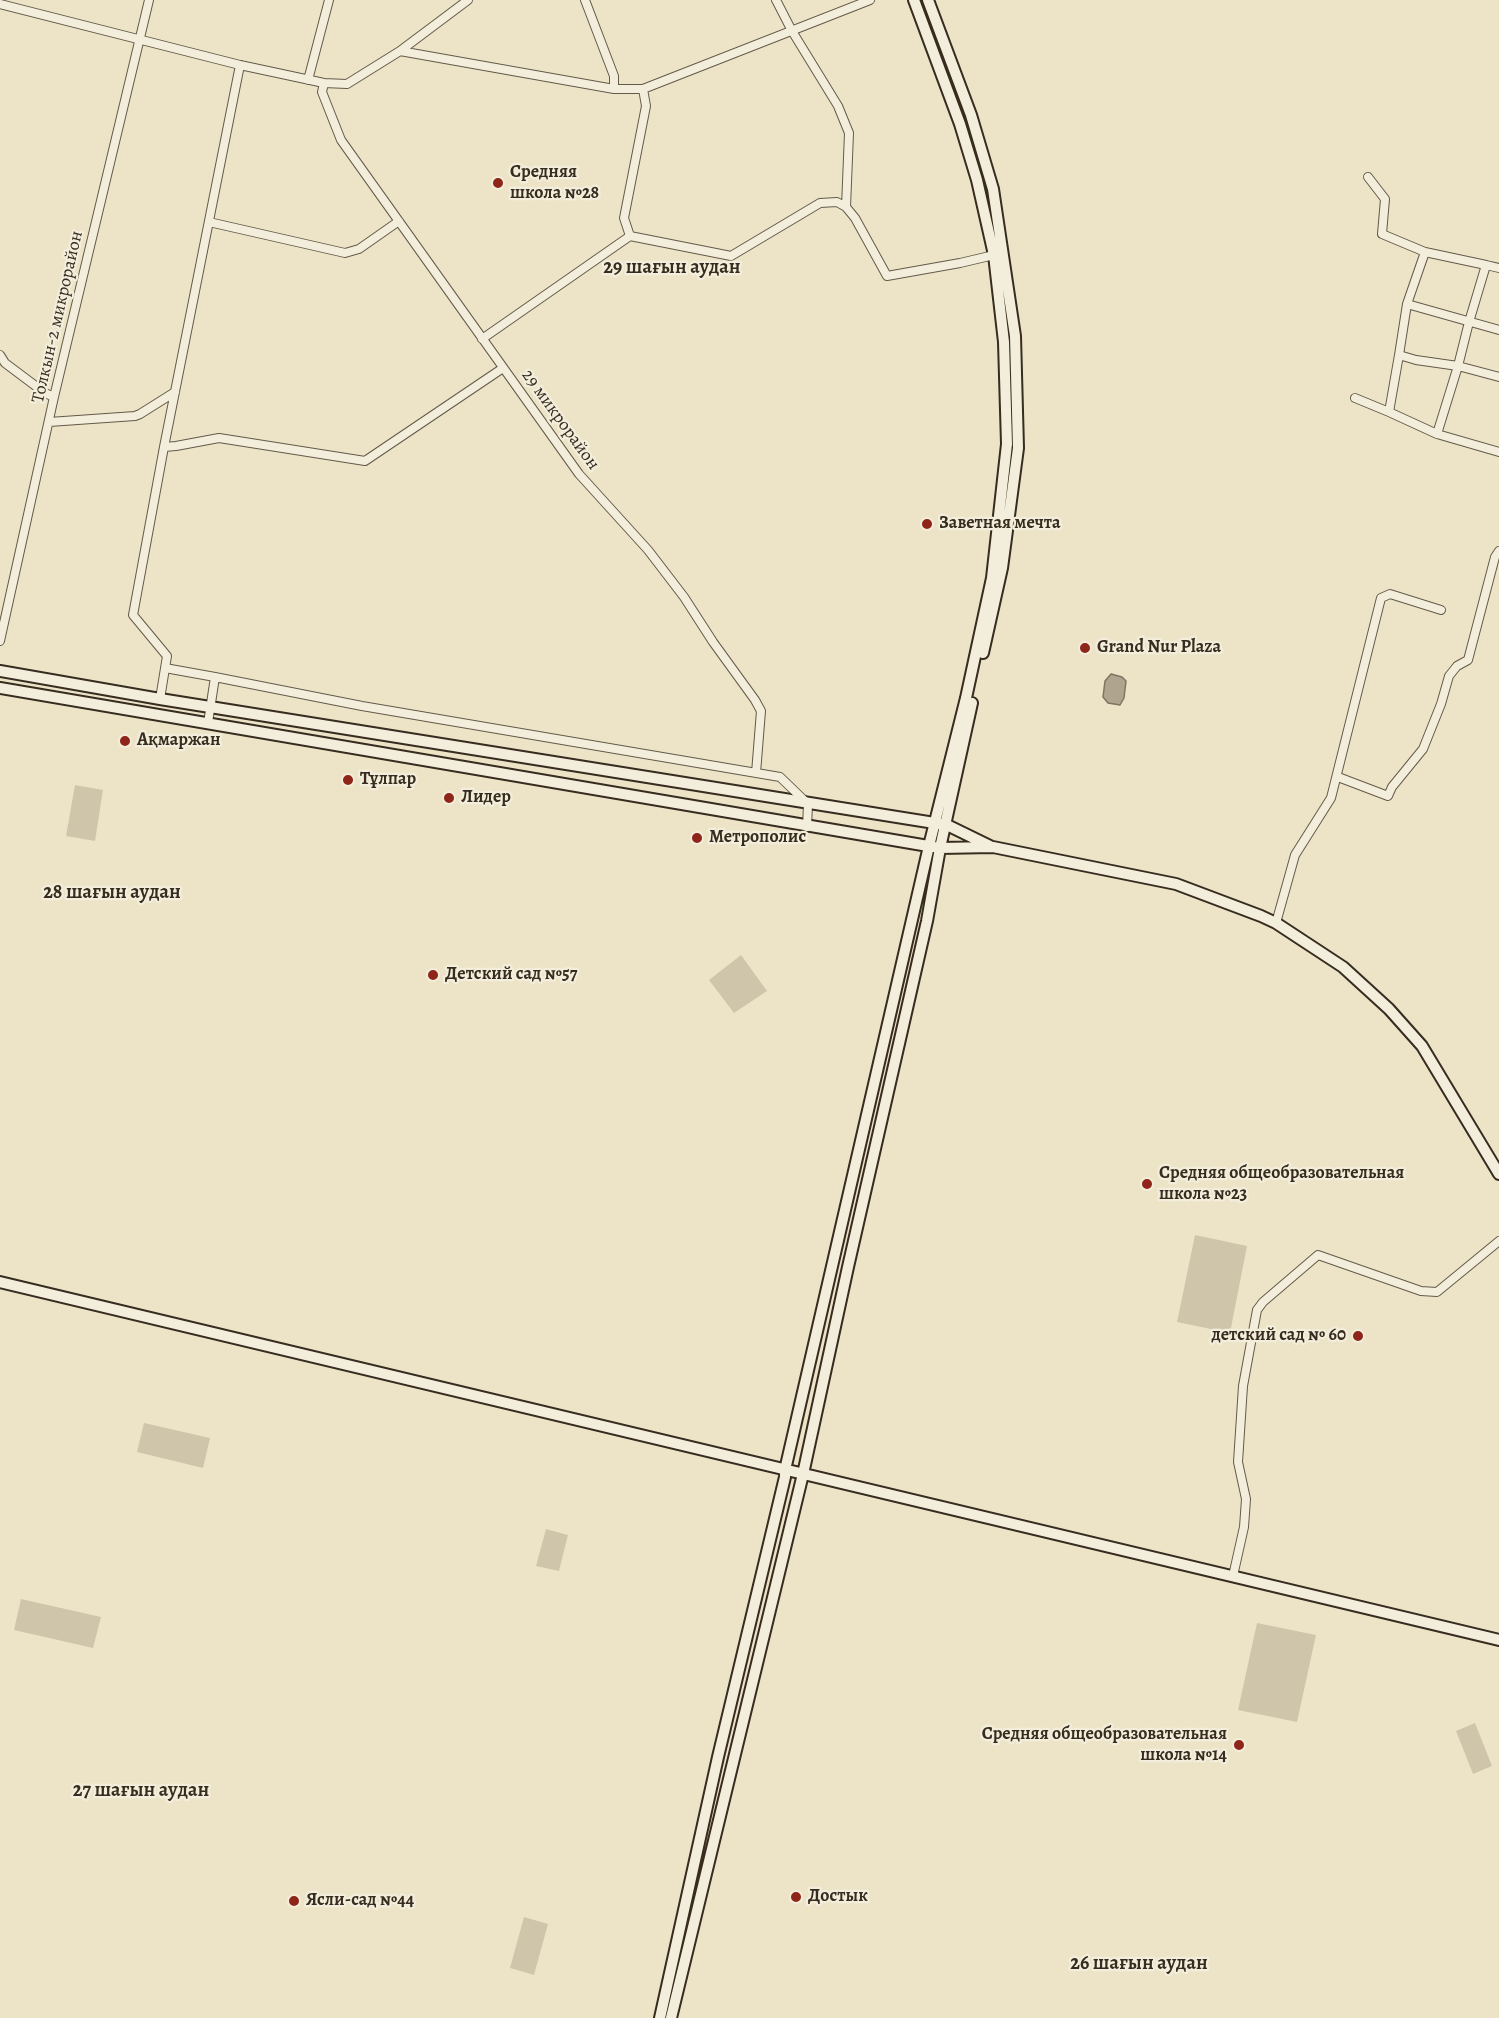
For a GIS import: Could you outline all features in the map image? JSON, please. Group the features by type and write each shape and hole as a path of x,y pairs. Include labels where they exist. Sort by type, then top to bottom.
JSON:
{"main road":[{"path":"914,0 960,124 998,254"},
{"path":"660,2018 785,1470 941,824 988,617 1007,444 1004,342 998,254 990,176 971,115 928,0"},
{"path":"0,671 160,699 941,824 993,847"},
{"path":"0,687 807,827 935,847 993,847 1176,884 1222,900 1276,923 1343,967 1406,1027 1422,1046 1499,1174"},
{"path":"671,2018 803,1474 916,968 935,847"},
{"path":"0,1282 1499,1640"}],"street":[{"name":"Толкын-2 микрорайон","path":"0,641 54,397 149,0"},
{"path":"308,80 329,0"},
{"path":"0,4 240,65 324,83 347,84 400,51 468,0"},
{"path":"585,0 614,76 614,89"},
{"path":"776,0 792,31 838,106 849,134 846,207"},
{"path":"400,51 614,89 643,89 870,0"},
{"path":"160,699 167,656 133,615 240,65"},
{"name":"29 микрорайон","path":"324,83 322,92 341,140 579,474 663,569 755,700 761,711 756,772"},
{"path":"630,236 624,218 646,106 643,89"},
{"path":"1368,177 1386,199 1383,234 1425,252 1499,268"},
{"path":"482,339 630,236 731,256 820,203 837,202 846,207 855,218 887,276 998,254"},
{"path":"209,222 345,253 359,249 399,221"},
{"path":"1389,412 1407,304 1425,252"},
{"path":"1437,434 1486,265"},
{"path":"1407,304 1499,330"},
{"path":"0,355 5,363 45,393 54,397"},
{"path":"1399,355 1458,366 1499,377"},
{"path":"164,447 219,438 365,461 503,368"},
{"path":"49,422 135,416 175,392"},
{"path":"1355,398 1437,434 1499,452"},
{"path":"1338,777 1388,796 1392,787 1423,749 1441,704 1449,675 1457,666 1468,660 1495,557 1499,551"},
{"path":"1276,923 1295,855 1331,798 1338,777 1347,730 1382,598 1390,594 1441,610"},
{"path":"165,668 362,706 780,777 808,804 807,827"},
{"path":"208,723 215,677"},
{"path":"1233,1576 1244,1527 1246,1499 1238,1462 1243,1386 1257,1310 1263,1302 1318,1255 1421,1291 1437,1292 1499,1240"}],"shaded area":[{"path":"1111,674 1122,677 1126,681 1124,698 1120,705 1108,703 1103,697 1105,681"},
{"path":"75,785 103,790 95,841 66,836"},
{"path":"741,955 767,991 734,1013 709,980"},
{"path":"1195,1235 1247,1246 1230,1333 1177,1322"},
{"path":"144,1423 210,1438 203,1468 137,1452"},
{"path":"546,1529 568,1535 559,1571 536,1566"},
{"path":"21,1599 101,1617 93,1648 14,1630"},
{"path":"1257,1623 1316,1635 1297,1722 1238,1710"},
{"path":"1475,1723 1492,1766 1473,1774 1456,1731"},
{"path":"524,1917 548,1924 534,1975 510,1968"}],"place":[{"name":"Средняя школа №28","path":"498,183"},
{"name":"Заветная мечта","path":"927,524"},
{"name":"Grand Nur Plaza","path":"1085,648"},
{"name":"Ақмаржан","path":"125,741"},
{"name":"Тұлпар","path":"348,780"},
{"name":"Лидер","path":"449,798"},
{"name":"Метрополис","path":"697,838"},
{"name":"Детский сад №57","path":"433,975"},
{"name":"Средняя общеобразовательная школа №23","path":"1147,1184"},
{"name":"детский сад № 60","path":"1358,1336"},
{"name":"Cредняя общеобразовательная школа №14","path":"1239,1745"},
{"name":"Достык","path":"796,1897"},
{"name":"Ясли-сад №44","path":"294,1901"}],"district":[{"name":"29 шағын аудан","path":"672,268"},
{"name":"28 шағын аудан","path":"112,893"},
{"name":"27 шағын аудан","path":"141,1791"},
{"name":"26 шағын аудан","path":"1139,1964"}]}
